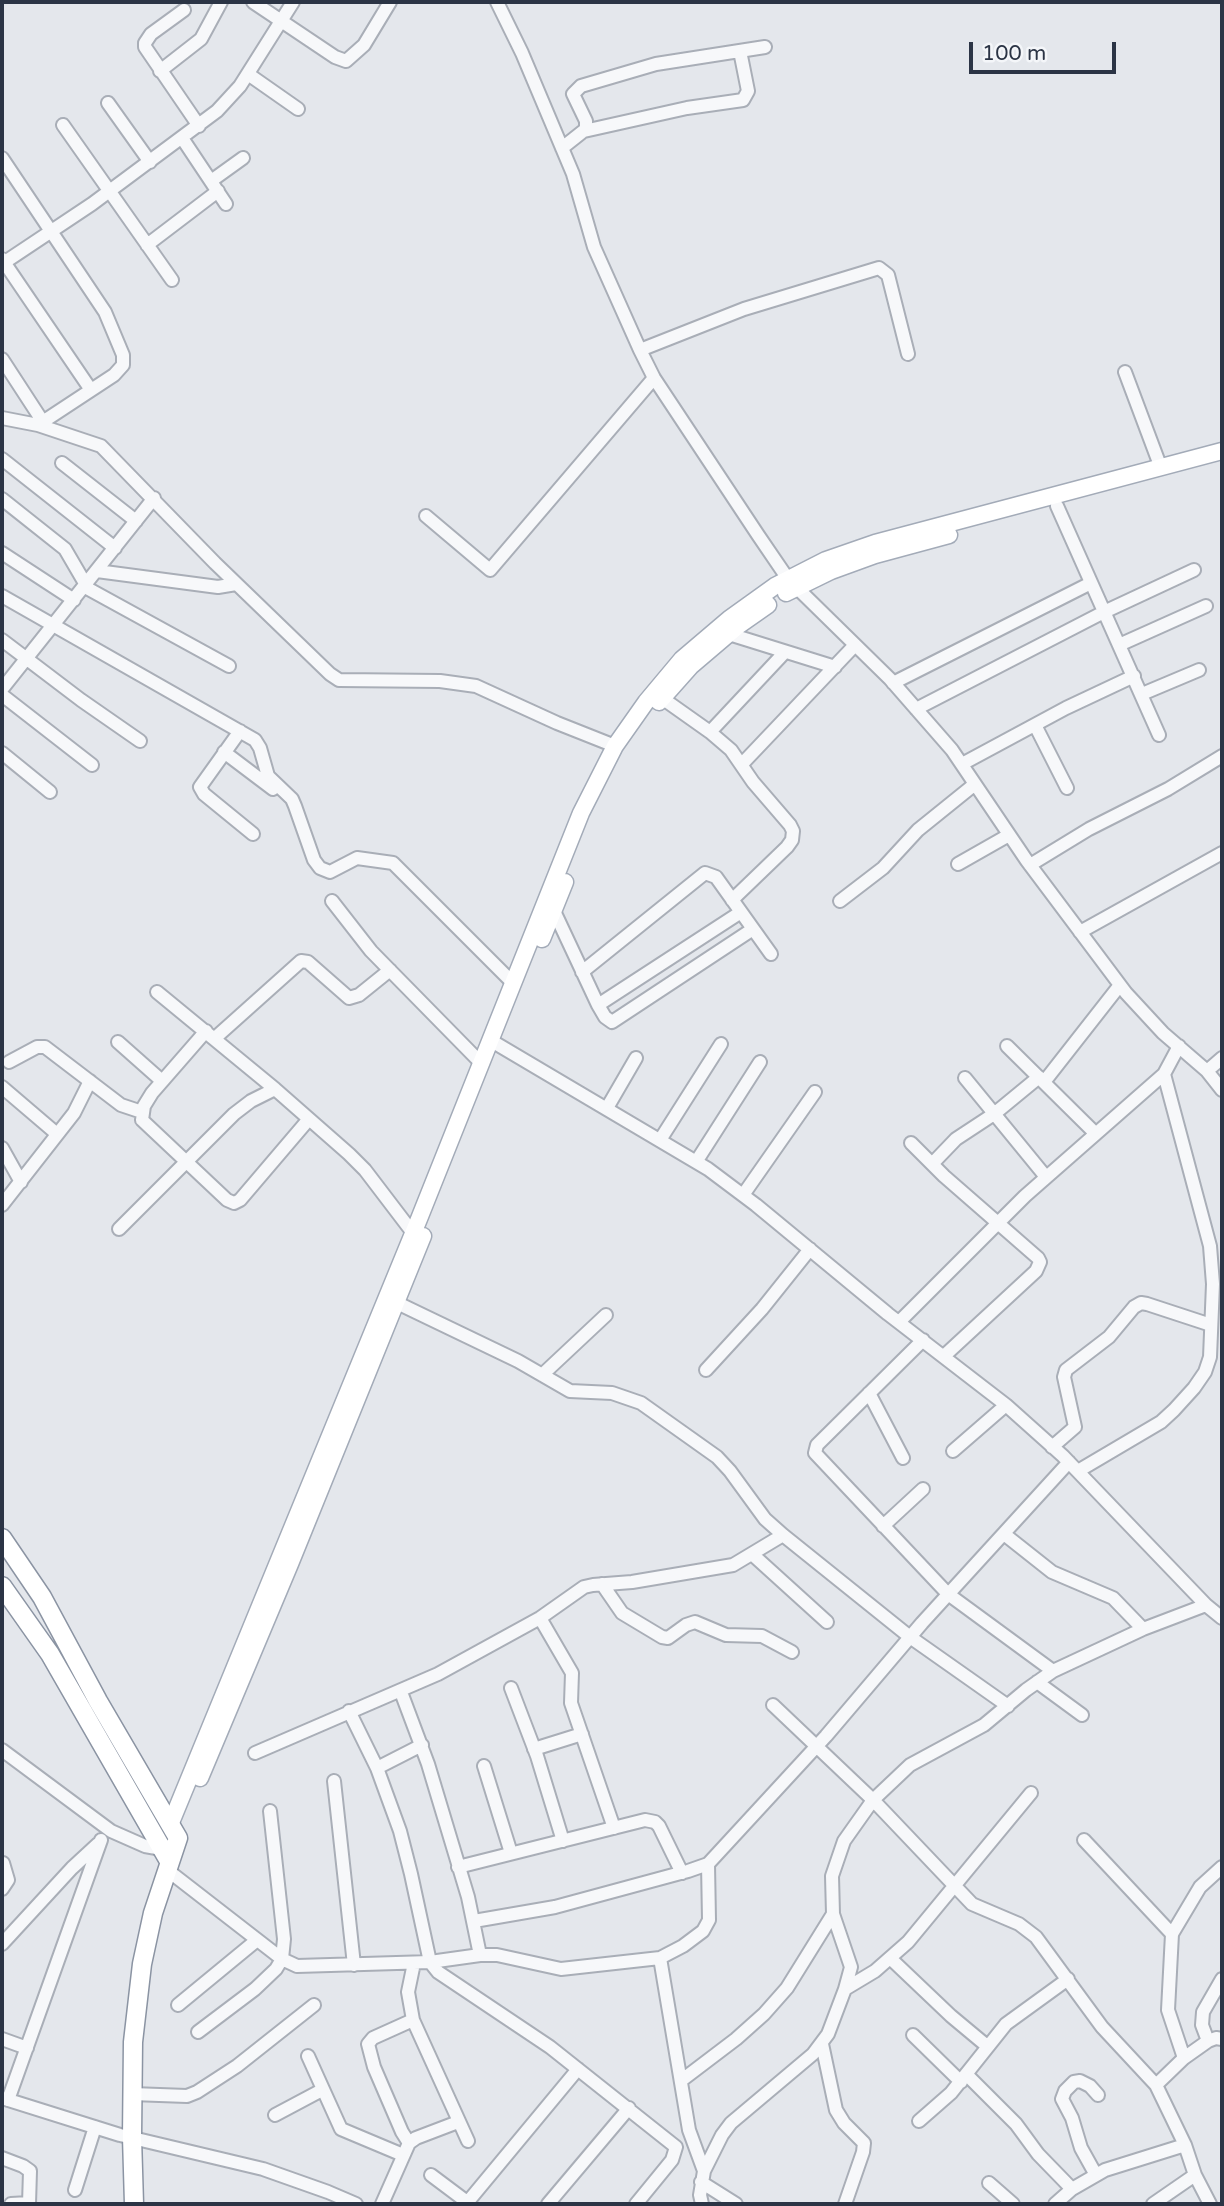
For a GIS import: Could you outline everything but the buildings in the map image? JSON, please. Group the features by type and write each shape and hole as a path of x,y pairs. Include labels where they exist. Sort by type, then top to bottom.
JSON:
{"highway":[{"path":"2,1538 42,1597 98,1701 174,1832 142,1964 133,2042 132,2094 126,2136 134,2204"},
{"path":"2,1586 50,1654 166,1860"},
{"path":"125,2204 126,2136 122,2042 131,1964 143,1909 166,1860"}],"main road":[{"path":"174,1832 494,1043 554,911 591,815 621,755 662,698 691,666 729,634 826,561 875,544 1222,452"},
{"path":"391,1300 413,1233 481,1063 494,1043 513,983 581,813 615,746 646,702 682,659 729,619 775,586 792,584 875,555 1222,462"}],"street":[{"path":"160,71 201,38 221,2"},
{"path":"253,2 335,57 346,61 364,45 390,2"},
{"path":"91,390 3,262 150,162 230,99 293,2"},
{"path":"498,2 573,174 594,247 654,378 792,584 916,709 962,764 1030,865 1120,985 1163,1033 1207,1070 1222,1090"},
{"path":"184,10 151,34 145,43 160,71 199,126"},
{"path":"584,131 586,121 573,94 581,86 627,70 765,47"},
{"path":"562,148 584,131 687,108 743,100 748,92 740,51"},
{"path":"248,74 298,109"},
{"path":"108,103 150,162"},
{"path":"62,125 172,280"},
{"path":"182,138 226,204"},
{"path":"2,158 105,312 123,355 120,370 41,423"},
{"path":"147,245 243,158"},
{"path":"640,351 744,309 879,268 888,275 908,354"},
{"path":"2,359 41,423"},
{"path":"1125,372 1161,468"},
{"path":"426,516 490,570 654,378"},
{"path":"2,418 41,423 101,446 236,584 330,674 340,680 418,680 476,686 615,746"},
{"path":"2,459 115,548"},
{"path":"62,463 136,521"},
{"path":"2,689 153,498"},
{"path":"2,499 65,549 86,586 229,666"},
{"path":"1057,506 1159,735"},
{"path":"2,553 74,600"},
{"path":"916,709 1104,612 1194,570"},
{"path":"97,571 218,587 236,584"},
{"path":"893,683 1091,583"},
{"path":"2,596 258,743 268,776 292,799 314,860 324,871 330,872 357,858 393,863 513,983"},
{"path":"1119,645 1206,606"},
{"path":"729,634 835,667"},
{"path":"2,640 140,741"},
{"path":"742,764 855,645"},
{"path":"710,732 785,652"},
{"path":"1142,694 1199,670"},
{"path":"962,764 1035,724 1134,676"},
{"path":"2,695 92,765"},
{"path":"662,698 710,732 730,750 790,825 794,836 787,847 732,900"},
{"path":"1035,724 1067,788"},
{"path":"240,731 202,782 201,790 253,834"},
{"path":"224,752 295,806"},
{"path":"2,753 50,792"},
{"path":"1030,865 1222,756"},
{"path":"840,901 883,867 918,830 975,784"},
{"path":"958,864 1009,835"},
{"path":"1080,932 1222,853"},
{"path":"582,972 702,874 712,874 771,954"},
{"path":"332,901 371,951 481,1063"},
{"path":"554,911 598,1005 607,1020 614,1021 753,929"},
{"path":"598,1005 741,912"},
{"path":"309,1119 237,1202 227,1200 145,1125 142,1112 162,1080 210,1035 301,961 308,962 349,998 359,995 390,970"},
{"path":"932,1164 956,1139 1041,1079 1120,985"},
{"path":"157,992 275,1089 358,1163 413,1233"},
{"path":"118,1042 162,1080"},
{"path":"494,1043 696,1161 743,1195 1006,1405 1073,1466 1206,1605 1222,1618"},
{"path":"660,1140 722,1044"},
{"path":"1007,1046 1095,1133"},
{"path":"900,1322 997,1223 1164,1074 1178,1046"},
{"path":"9,1062 37,1047 45,1047 121,1105 142,1112"},
{"path":"607,1108 636,1058"},
{"path":"1207,1070 1222,1058"},
{"path":"696,1161 760,1062"},
{"path":"474,1922 536,1911 708,1864 816,1747 948,1594 1073,1466 1161,1422 1183,1401 1205,1372 1210,1357 1213,1265 1164,1074"},
{"path":"965,1078 1046,1177"},
{"path":"2,1205 76,1110 90,1081"},
{"path":"2,1087 57,1134"},
{"path":"119,1229 234,1114 251,1101 275,1089"},
{"path":"743,1195 815,1093"},
{"path":"911,1143 1038,1258 1039,1267 944,1356"},
{"path":"2,1148 21,1182"},
{"path":"706,1370 762,1309 810,1249"},
{"path":"391,1300 505,1354 576,1393 612,1393 641,1403 717,1457 765,1520 783,1535 910,1637 1008,1706"},
{"path":"1052,1447 1075,1427 1066,1370 1102,1344 1133,1307 1146,1304 1211,1325"},
{"path":"542,1374 606,1315"},
{"path":"923,1340 814,1450 948,1594 1053,1671"},
{"path":"869,1393 903,1458"},
{"path":"953,1451 1006,1405"},
{"path":"883,1526 923,1489"},
{"path":"1004,1534 1052,1572 1113,1598 1143,1629"},
{"path":"255,1753 438,1674 540,1618 584,1587 729,1566 783,1535"},
{"path":"752,1554 827,1622"},
{"path":"601,1584 622,1613 662,1637 668,1638 695,1622 726,1635 762,1636 793,1653"},
{"path":"702,2177 722,2135 731,2123 822,2044 845,1989 851,1967 833,1914 831,1889 836,1860 853,1824 873,1800 910,1765 984,1726 1053,1671 1143,1629 1206,1605"},
{"path":"540,1618 572,1673 571,1703 614,1828"},
{"path":"1037,1682 1082,1715"},
{"path":"511,1688 534,1749 563,1841"},
{"path":"401,1692 422,1745 474,1922 480,1955"},
{"path":"773,1705 873,1800 972,1904 1028,1930 1037,1937 1102,2027 1156,2085 1185,2145 1205,2202"},
{"path":"349,1711 377,1768 400,1831 430,1962 438,1972 550,2047 674,2144 677,2151 672,2160 636,2204"},
{"path":"534,1749 582,1734"},
{"path":"377,1768 422,1745"},
{"path":"2,1750 106,1836 145,1846 166,1860 257,1940 292,1965 304,1967 430,1962 480,1955 507,1956 561,1969 660,1958 683,1946 706,1926 709,1920 708,1864"},
{"path":"484,1766 511,1853"},
{"path":"334,1781 354,1965"},
{"path":"845,1989 875,1971 908,1942 1031,1793"},
{"path":"198,2032 255,1989 276,1969 282,1959 284,1939 270,1811"},
{"path":"458,1867 645,1820 655,1822 663,1832 682,1873"},
{"path":"2,1944 72,1868 106,1836"},
{"path":"106,1836 27,2048 5,2099 126,2136 263,2169 356,2204"},
{"path":"1084,1840 1172,1934"},
{"path":"2,1889 8,1880 3,1863"},
{"path":"1184,2058 1168,2010 1172,1934 1200,1886 1220,1872"},
{"path":"682,2080 764,2014 786,1989 833,1914"},
{"path":"178,2005 257,1940"},
{"path":"660,1958 689,2130 702,2177 702,2204"},
{"path":"890,1958 987,2046"},
{"path":"414,1963 408,1992 413,2020 468,2141"},
{"path":"919,2121 946,2099 1006,2024 1068,1979"},
{"path":"1208,2041 1202,2025 1203,2012 1222,1979"},
{"path":"132,2094 187,2096 197,2092 237,2066 314,2005"},
{"path":"406,2149 374,2067 368,2044 373,2038 413,2020"},
{"path":"913,2035 1023,2131 1038,2154 1072,2189"},
{"path":"2,2039 27,2048"},
{"path":"1156,2085 1184,2058 1208,2041 1222,2039"},
{"path":"822,2044 836,2110 844,2123 864,2143 849,2203"},
{"path":"308,2056 336,2122 344,2131 406,2149"},
{"path":"431,2175 466,2203 578,2069"},
{"path":"1096,2175 1081,2148 1072,2118 1062,2099 1065,2091 1074,2082 1080,2081 1090,2086 1098,2095"},
{"path":"275,2115 322,2090"},
{"path":"548,2204 629,2108"},
{"path":"382,2204 406,2149 416,2138 458,2122"},
{"path":"75,2190 95,2127"},
{"path":"1055,2204 1072,2189 1118,2165 1185,2145"},
{"path":"2,2158 30,2171 29,2204 11,2204"},
{"path":"1153,2204 1195,2175"},
{"path":"702,2177 736,2204"},
{"path":"989,2182 1013,2204"}]}
